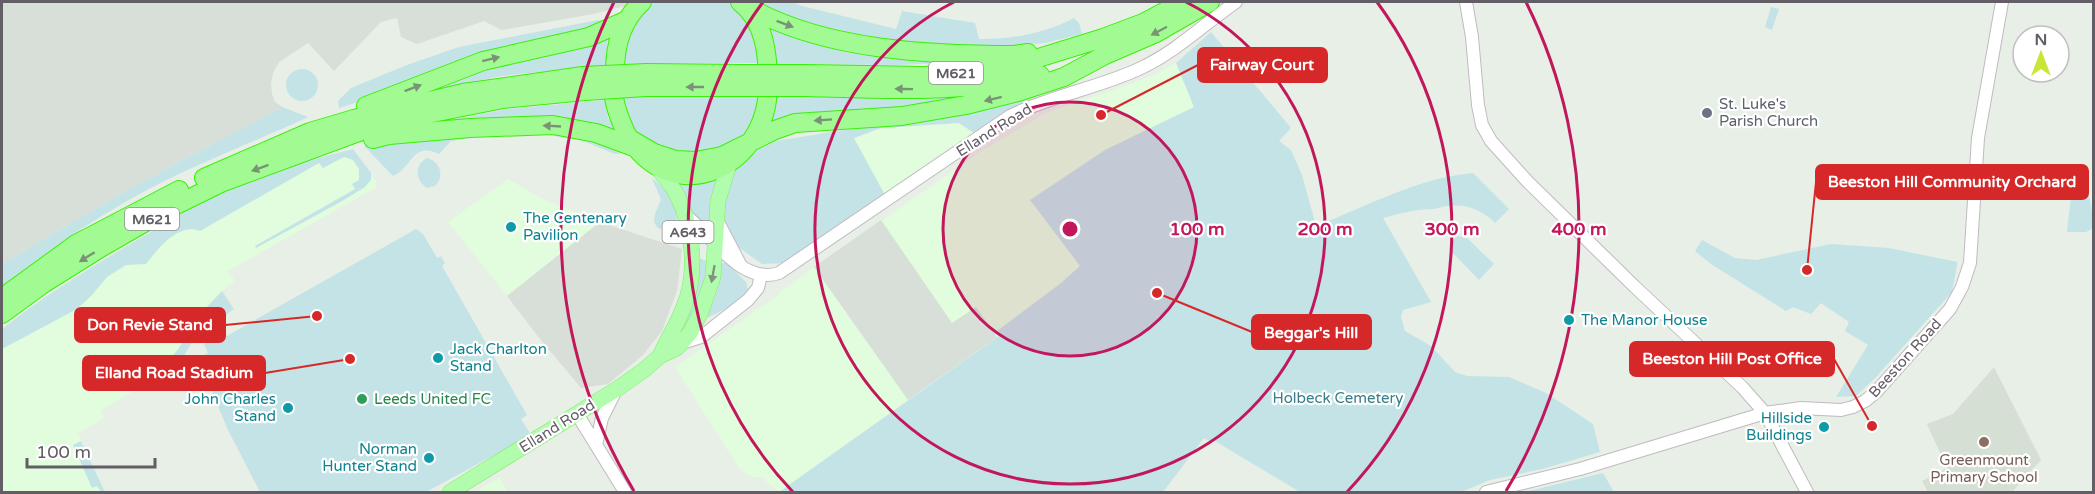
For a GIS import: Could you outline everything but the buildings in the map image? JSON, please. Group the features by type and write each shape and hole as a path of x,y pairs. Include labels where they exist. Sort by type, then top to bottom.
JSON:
{"highway":[{"path":"570,40 606,20 625,2"},
{"path":"642,2 625,21 620,36 615,62 614,99 622,125 632,143 657,167 690,174 712,171 729,164 753,140 763,121 768,67 766,51 759,25 742,4"},
{"name":"M621","path":"1104,47 1184,2"},
{"name":"M621","path":"358,125 463,93 645,80 806,81 925,76 1006,68 1104,47 1156,33 1210,2"},
{"path":"742,4 766,18 799,30 877,46 929,53 1014,55 1047,50 1104,47"},
{"path":"313,140 358,125 483,61 589,37 625,21"},
{"path":"313,140 358,125 389,135 470,128 553,125 632,143 676,160 696,161 722,156 742,148 753,140 795,123 902,116 966,105 1018,92 1064,77 1104,47"},
{"name":"M621","path":"2,298 76,244 146,207 235,164 313,140"},
{"name":"M621","path":"2,314 43,284 92,253 170,208 313,140"}],"main road":[{"name":"Elland Road","path":"450,492 617,389 660,356 682,343 708,296 713,277 718,201 729,164"},
{"name":"Elland Road","path":"657,167 676,194 684,214 691,253 690,288 685,305 660,356"}],"street":[{"name":"Elland Road","path":"684,214 728,257 740,265 761,275 774,275 785,271 1010,116 1034,104 1095,86 1140,68 1191,38 1236,2"},
{"path":"1467,2 1478,105 1482,125 1491,141 1527,181 1635,287 1742,387 1765,413 1808,492"},
{"name":"Beeston Road","path":"1486,492 1580,469 1765,413 1795,408 1841,410 1853,407 1876,392 1950,309 1962,287 1970,263 1978,138 2002,2"},
{"path":"717,220 740,265"},
{"name":"Elland Road","path":"682,343 701,337 748,300 758,288 761,275"},
{"path":"596,445 600,422 617,389"},
{"path":"577,414 625,492"}],"shaded area":[{"path":"2,2 630,2 629,5 593,14 502,30 484,21 417,44 401,37 397,18 381,22 334,71 308,43 279,62 273,73 272,94 275,102 282,107 133,187 2,264"},
{"path":"1176,63 1194,107 1105,150 1086,274 779,492 761,477 752,477 740,470 675,367 983,150 1048,112 1154,75"},
{"path":"959,123 974,133 886,197 853,138 881,128"},
{"path":"353,149 376,181 377,187 228,271 235,281 203,311 176,352 136,390 101,410 104,416 102,420 78,433 105,492 2,492 2,341 160,242 300,165"},
{"path":"508,179 547,201 600,222 507,296 448,222"},
{"path":"881,220 952,323 976,307 997,337 908,400 814,267"},
{"path":"600,222 682,249 677,291 662,331 643,355 608,384 581,388 507,296"},
{"name":"Greenmount Primary School","path":"1994,367 2041,460 2012,492 1928,492 1922,481 1947,468 1927,424 1953,414"},
{"path":"500,477 507,492 475,492"}],"green space":[{"path":"655,2 728,2 742,10 759,39 763,63 621,64 632,28 641,13"},
{"path":"755,2 792,2 896,29 902,11 975,23 979,39 1028,34 1052,28 1074,18 1079,23 1082,34 1045,43 1004,48 895,42 794,21"},
{"path":"1771,7 1779,9 1772,30 1765,27"},
{"path":"762,18 985,61 900,65 777,64 775,49"},
{"path":"598,20 602,22 599,25 339,108 338,101 351,88 459,47"},
{"name":"Holbeck Cemetery","path":"1211,32 1291,128 1279,141 1291,150 1302,175 1316,226 1412,187 1473,173 1509,209 1495,223 1474,209 1462,206 1444,206 1383,218 1431,302 1403,310 1401,317 1405,331 1431,346 1455,372 1467,376 1509,377 1546,393 1593,424 1600,452 1542,469 1490,480 1461,492 1300,492 1213,440 1211,442 1204,438 1163,492 779,492 999,336 997,331 1080,266 1030,200 1105,150 1194,107 1176,63"},
{"path":"608,36 606,65 502,76 421,92 480,72"},
{"path":"302,69 314,73 318,85 314,97 302,101 290,97 286,85 290,73"},
{"path":"1044,90 1045,93 1008,111 974,133 959,123 881,128 854,138 886,197 784,263 762,264 734,244 724,229 722,209 734,170 749,153 776,141 882,124"},
{"path":"1002,91 965,100 768,125 775,96 907,99 948,98"},
{"path":"621,97 762,97 751,128 738,140 714,151 688,153 662,147 638,135 630,124"},
{"path":"606,100 608,119 612,119 621,139 606,133 424,125 507,109"},
{"path":"282,107 308,117 144,191 76,233 2,287 2,264 133,187"},
{"path":"482,130 574,133 608,144 622,153 615,154 583,141 537,133 495,134 451,141 439,154 430,151 418,153 393,176 364,146 390,140"},
{"path":"353,149 371,173 371,180 365,187 344,200 256,248 255,246 355,189 352,184 359,180 359,169 353,160 344,157 323,168 319,163 200,231 184,230 176,234 162,245 146,264 126,265 107,277 77,309 2,349 2,329 18,317 86,271 193,207 228,189 263,176"},
{"path":"427,158 435,162 440,169 440,178 435,186 427,188 418,177 418,168"},
{"path":"2064,165 2072,166 2087,182 2093,228 2086,232 2067,232 2071,196 2061,195"},
{"path":"722,175 710,235 691,213 672,177"},
{"path":"652,178 668,193 674,205 676,227 670,232 658,228 655,224 655,216 661,200"},
{"path":"416,229 423,234 437,258 441,256 445,263 442,266 527,415 521,419 531,435 426,492 260,492 228,430 201,366 192,368 188,364 196,355 203,356 208,353 204,344 225,337"},
{"path":"1457,236 1467,238 1494,264 1479,280 1450,250 1450,243"},
{"path":"1702,240 1735,258 1756,260 1831,244 1889,248 1957,262 1957,265 1952,292 1876,377 1856,396 1836,397 1868,345 1845,331 1849,322 1821,303 1811,314 1793,307 1786,311 1711,264 1695,251"},
{"path":"697,257 711,263 705,294 685,327 683,326"},
{"path":"726,262 746,282 748,289 728,307 705,318 713,302 721,264"},
{"path":"222,291 234,309 227,316 212,322 203,311"},
{"path":"192,329 195,337 182,359 155,373 176,352"},
{"path":"81,441 105,492 101,492 97,486 92,488 73,445"},
{"path":"1603,473 1614,492 1525,492"}],"place":[{"name":"St. Luke's Parish Church","path":"1707,113"},
{"name":"Fairway Court","path":"1101,115"},
{"name":"The Centenary Pavilion","path":"511,227"},
{"name":"Beeston Hill Community Orchard","path":"1807,270"},
{"name":"Beggar's Hill","path":"1157,293"},
{"name":"Don Revie Stand","path":"317,316"},
{"name":"The Manor House","path":"1569,320"},
{"name":"Jack Charlton Stand","path":"438,358"},
{"name":"Elland Road Stadium","path":"350,359"},
{"name":"Leeds United FC","path":"362,399"},
{"name":"John Charles Stand","path":"288,408"},
{"name":"Beeston Hill Post Office","path":"1872,426"},
{"name":"Hillside Buildings","path":"1824,427"},
{"name":"Greenmount Primary School","path":"1984,442"},
{"name":"Norman Hunter Stand","path":"429,458"}]}
